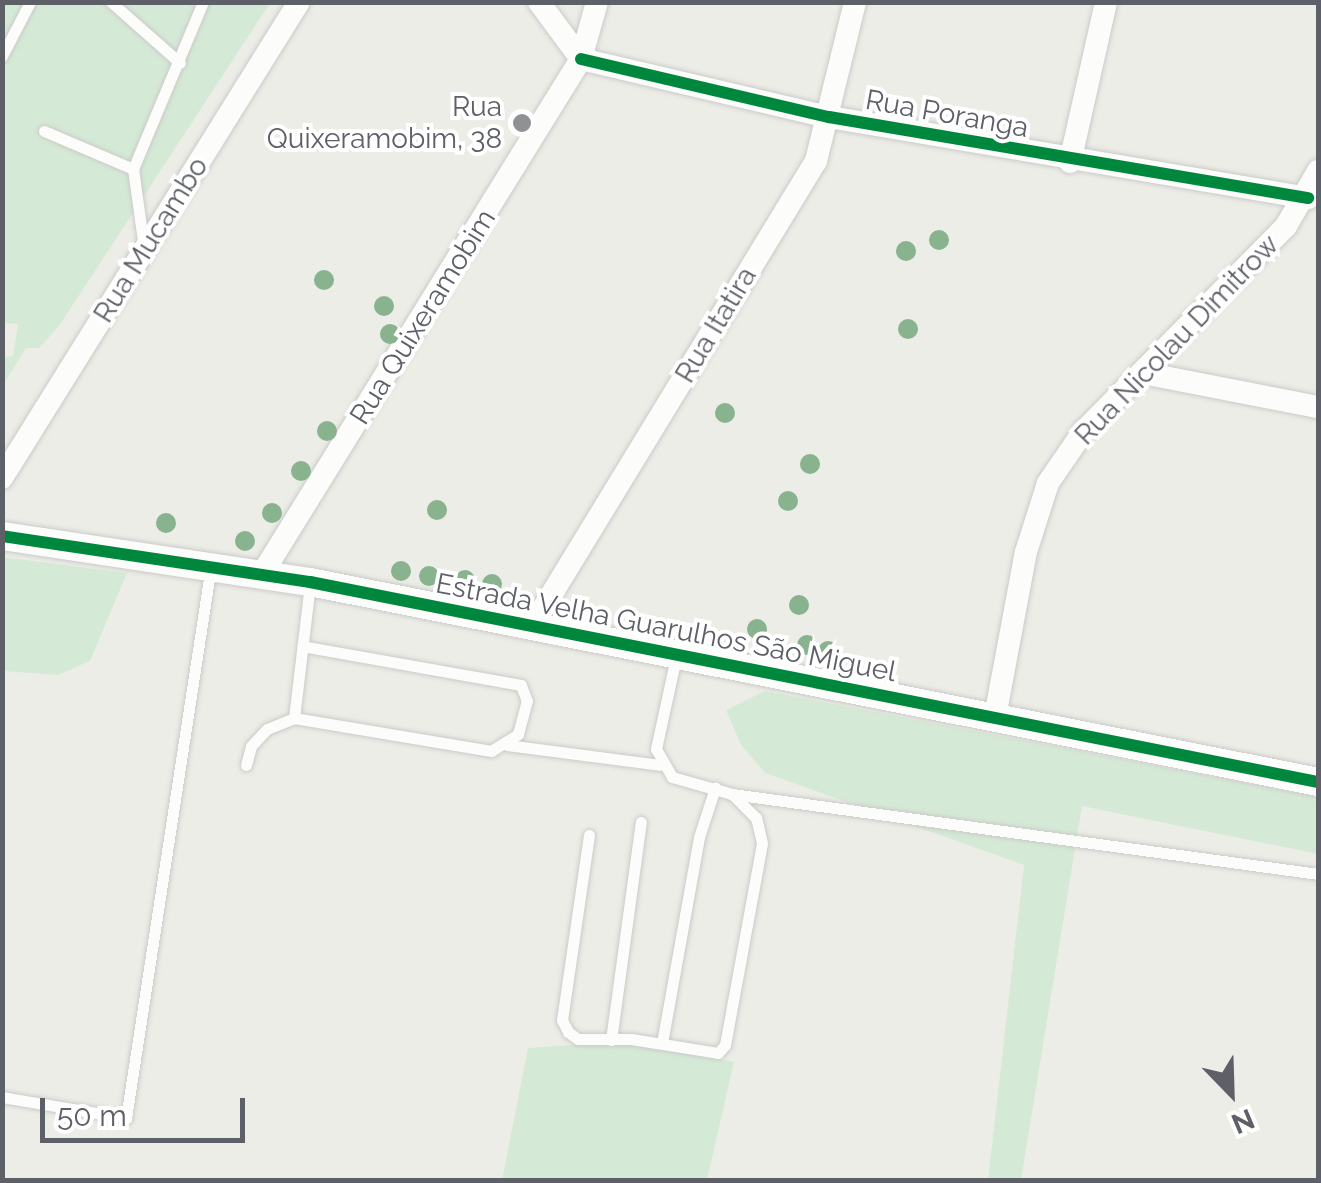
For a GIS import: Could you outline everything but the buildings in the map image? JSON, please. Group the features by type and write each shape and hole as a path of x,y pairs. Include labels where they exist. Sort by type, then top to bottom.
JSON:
{"street":[{"name":"Rua Mucambo","path":"2,478 299,2"},
{"path":"539,2 582,59"},
{"name":"Rua Quixeramobim","path":"262,574 582,59 597,2"},
{"name":"Rua Itatira","path":"530,628 816,161 855,2"},
{"path":"1070,162 1106,2"},
{"name":"Rua Poranga","path":"582,59 829,118 1070,162 1308,198"},
{"path":"1308,198 1318,171"},
{"name":"Rua Nicolau Dimitrow","path":"994,717 1026,552 1048,483 1084,432 1148,374 1308,198"},
{"path":"1148,374 1318,407"},
{"name":"Estrada Velha Guarulhos São Miguel","path":"2,536 310,582 1318,782"}],"lane":[{"path":"2,56 30,2"},
{"path":"111,2 180,63"},
{"path":"144,250 133,169 203,2"},
{"path":"44,130 133,169"},
{"path":"2,1098 126,1118 212,566"},
{"path":"294,718 310,582"},
{"path":"246,765 251,746 268,730 294,718 491,751 518,734 526,701 521,685 302,646"},
{"path":"676,656 656,749 660,765 672,777 732,794 1318,874"},
{"path":"506,745 660,765"},
{"path":"662,1043 699,837 714,788"},
{"path":"589,835 562,1020 578,1039 662,1043 706,1055 726,1046 762,843 756,818 732,794"},
{"path":"611,1040 641,822"}],"green space":[{"path":"3,3 270,3 59,326 39,348 26,348 3,385 3,357 13,356 18,324 2,323"},
{"path":"2,557 127,573 90,661 58,675 3,671"},
{"path":"765,691 1318,797 1318,854 1082,806 1021,1180 988,1180 1024,865 765,773 741,745 726,710"},
{"path":"631,1041 734,1062 707,1180 502,1180 528,1048"}],"cycle path":[{"path":"581,59 829,117 1308,198"},
{"path":"2,536 310,582 1318,782"}],"place":[{"name":"Rua Quixeramobim, 38","path":"522,123"}]}
